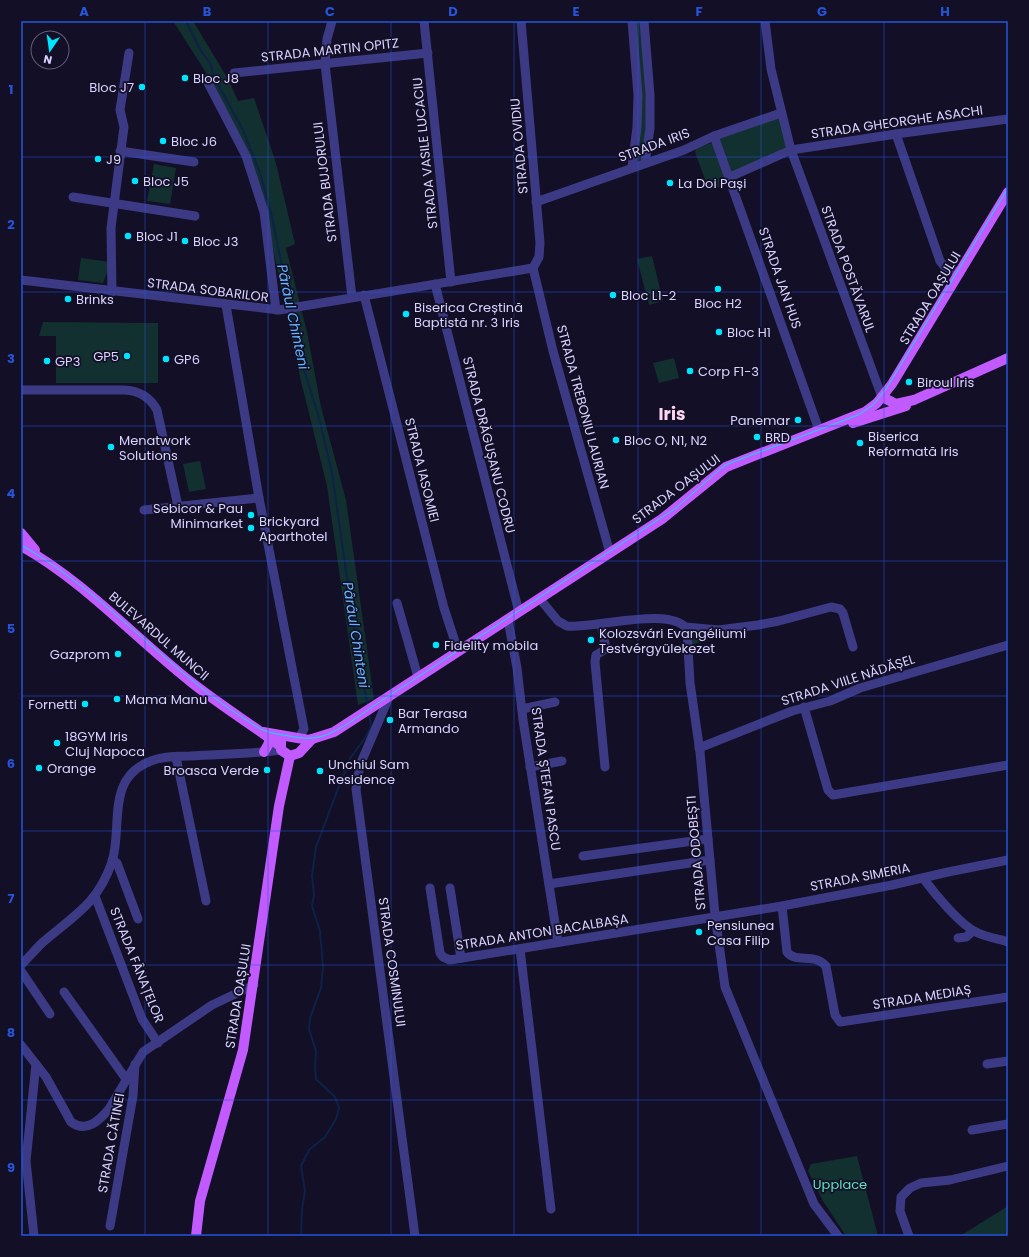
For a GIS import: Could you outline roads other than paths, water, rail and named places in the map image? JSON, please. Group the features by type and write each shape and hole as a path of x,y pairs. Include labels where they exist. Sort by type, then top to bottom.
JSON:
{"main road":[{"name":"STRADA OAȘULUI","path":"282,744 299,738 312,739 328,735 348,724 676,509 716,474 732,463 865,412 879,401 959,274 1008,192"},
{"path":"889,412 880,409 879,401 897,404 914,400 1008,358"},
{"path":"841,422 856,423 907,406 914,400"},
{"name":"BULEVARDUL MUNCII","path":"21,533 40,556"},
{"name":"BULEVARDUL MUNCII","path":"21,546 40,556 92,595 191,682 266,735 282,744"},
{"path":"264,752 269,743 266,735"},
{"path":"299,738 302,743 300,750"},
{"name":"STRADA OAȘULUI","path":"196,1236 200,1201 244,1050 279,806 290,756 296,754 312,739"},
{"path":"282,744 290,756"}],"street":[{"name":"STRADA BUJORULUI","path":"332,21 327,39 325,64 352,297"},
{"name":"STRADA VASILE LUCACIU","path":"424,21 451,282"},
{"name":"STRADA OVIDIU","path":"521,21 541,250 533,268"},
{"path":"632,21 638,96 637,127 632,167"},
{"path":"644,21 650,95 650,128 645,163"},
{"name":"STRADA POSTĂVARUL","path":"765,21 771,69 791,150 879,401"},
{"path":"112,292 111,228 113,203 124,128 120,110 129,53"},
{"name":"STRADA MARTIN OPITZ","path":"234,73 428,54"},
{"path":"206,79 246,156 264,212 279,310"},
{"name":"STRADA IRIS","path":"536,202 684,150 714,136 781,113"},
{"name":"STRADA GHEORGHE ASACHI","path":"791,150 1008,119"},
{"path":"896,134 940,261 944,266 959,274"},
{"name":"STRADA JAN HUS","path":"714,136 820,430"},
{"path":"730,177 791,150"},
{"path":"120,151 194,162"},
{"path":"73,197 195,216"},
{"name":"STRADA SOBARILOR","path":"21,280 112,292 279,310 533,268"},
{"name":"STRADA TREBONIU LAURIAN","path":"533,268 553,351 610,553"},
{"name":"STRADA DRĂGUȘANU CODRU","path":"435,284 519,612"},
{"name":"STRADA IASOMIEI","path":"364,295 444,608 458,651"},
{"path":"226,305 259,498 304,729 299,738"},
{"path":"21,390 125,390 137,391 148,397 157,410 178,506"},
{"path":"144,510 259,498"},
{"path":"540,599 562,625 572,627 656,618 678,622 686,627 718,630 779,621 831,607 840,610 843,613 853,647"},
{"path":"397,603 418,677"},
{"name":"STRADA ȘTEFAN PASCU","path":"508,620 517,668 530,767 558,942"},
{"path":"601,624 606,649 596,655 595,662 605,766"},
{"name":"STRADA ODOBEȘTI","path":"686,627 688,634 690,682 699,748 715,915 725,987 814,1204 838,1236"},
{"name":"STRADA VIILE NĂDĂȘEL","path":"699,748 804,707 830,701 873,684 1008,645"},
{"name":"STRADA COSMINULUI","path":"384,700 360,765 356,789 415,1236"},
{"path":"522,709 555,702"},
{"path":"804,707 828,790 833,795 1008,765"},
{"name":"STRADA FÂNAȚELOR","path":"21,965 42,943 80,912 95,896 112,860 116,811 124,786 133,772 152,760 176,756 264,752 282,744"},
{"path":"176,756 206,901"},
{"path":"530,767 562,761"},
{"path":"583,856 708,839"},
{"path":"112,860 117,863 138,919"},
{"path":"549,884 710,860"},
{"name":"STRADA SIMERIA","path":"715,915 782,906 1008,860"},
{"path":"923,878 930,888 962,922 973,930 1008,942"},
{"name":"STRADA ANTON BACALBAȘA","path":"430,888 440,953 446,959 570,941 715,915"},
{"path":"450,888 461,958"},
{"name":"STRADA FÂNAȚELOR","path":"95,896 142,1019 158,1043"},
{"name":"STRADA MEDIAȘ","path":"782,906 787,952 794,958 812,958 826,966 835,1015 840,1022 1008,997"},
{"path":"958,938 966,937 973,930"},
{"path":"520,949 551,1209"},
{"path":"21,971 50,1014"},
{"path":"21,1045 36,1064 71,1122 78,1126 92,1125 102,1118 109,1109 143,1052 212,1005 254,985"},
{"path":"64,992 126,1079"},
{"path":"987,1064 1008,1061"},
{"name":"STRADA CĂTINEI","path":"110,1226 133,1096 136,1063"},
{"path":"34,1236 26,1161 36,1064"},
{"path":"972,1130 1008,1124"},
{"path":"909,1236 900,1211 901,1197 910,1188 921,1184 950,1180 1008,1166"}],"waterway":[{"name":"Pârâul Chinteni","path":"186,21 201,51 210,63 216,81 243,130 260,173 272,217 290,306"},
{"name":"Pârâul Chinteni","path":"291,310 303,366 319,418 332,473 359,662 368,706"},
{"name":"Pârâul Chinteni","path":"301,1236 302,1209 305,1191 301,1166 309,1150 325,1137 336,1119 339,1108 335,1097 316,1079 316,1051 309,1029 310,1018 321,988 323,967 320,931 312,906 314,895 312,875 316,847 336,794 351,757 371,727 369,712"}],"tram line":[{"path":"21,545 67,575 110,609 201,687 224,705 257,727 273,733 303,738 320,737 329,734 347,724 676,508 725,465 858,415 873,405 886,389 1008,188"}],"place":[{"name":"Bloc J8","path":"185,78"},
{"name":"Bloc J7","path":"142,87"},
{"name":"Bloc J6","path":"163,141"},
{"name":"J9","path":"98,159"},
{"name":"Bloc J5","path":"135,181"},
{"name":"La Doi Pași","path":"670,183"},
{"name":"Bloc J1","path":"128,236"},
{"name":"Bloc J3","path":"185,241"},
{"name":"Bloc H2","path":"718,289"},
{"name":"Bloc L1-2","path":"613,295"},
{"name":"Brinks","path":"68,299"},
{"name":"Biserica Creștină Baptistă nr. 3 Iris","path":"406,314"},
{"name":"Bloc H1","path":"719,332"},
{"name":"GP5","path":"127,356"},
{"name":"GP6","path":"166,359"},
{"name":"GP3","path":"47,361"},
{"name":"Corp F1-3","path":"690,371"},
{"name":"Biroul Iris","path":"909,382"},
{"name":"Panemar","path":"798,420"},
{"name":"BRD","path":"757,437"},
{"name":"Bloc O, N1, N2","path":"616,440"},
{"name":"Biserica Reformată Iris","path":"860,443"},
{"name":"Menatwork Solutions","path":"111,447"},
{"name":"Sebicor & Pau Minimarket","path":"251,515"},
{"name":"Brickyard Aparthotel","path":"251,528"},
{"name":"Kolozsvári Evangéliumi Testvérgyülekezet","path":"591,640"},
{"name":"Fidelity mobila","path":"436,645"},
{"name":"Gazprom","path":"118,654"},
{"name":"Mama Manu","path":"117,699"},
{"name":"Fornetti","path":"85,704"},
{"name":"Bar Terasa Armando","path":"390,720"},
{"name":"18GYM Iris Cluj Napoca","path":"57,743"},
{"name":"Orange","path":"39,768"},
{"name":"Broasca Verde","path":"267,770"},
{"name":"Unchiul Sam Residence","path":"320,771"},
{"name":"Pensiunea Casa Filip","path":"699,932"}],"district":[{"name":"Iris","path":"672,414"}],"park label":[{"name":"Upplace","path":"840,1184"}]}
